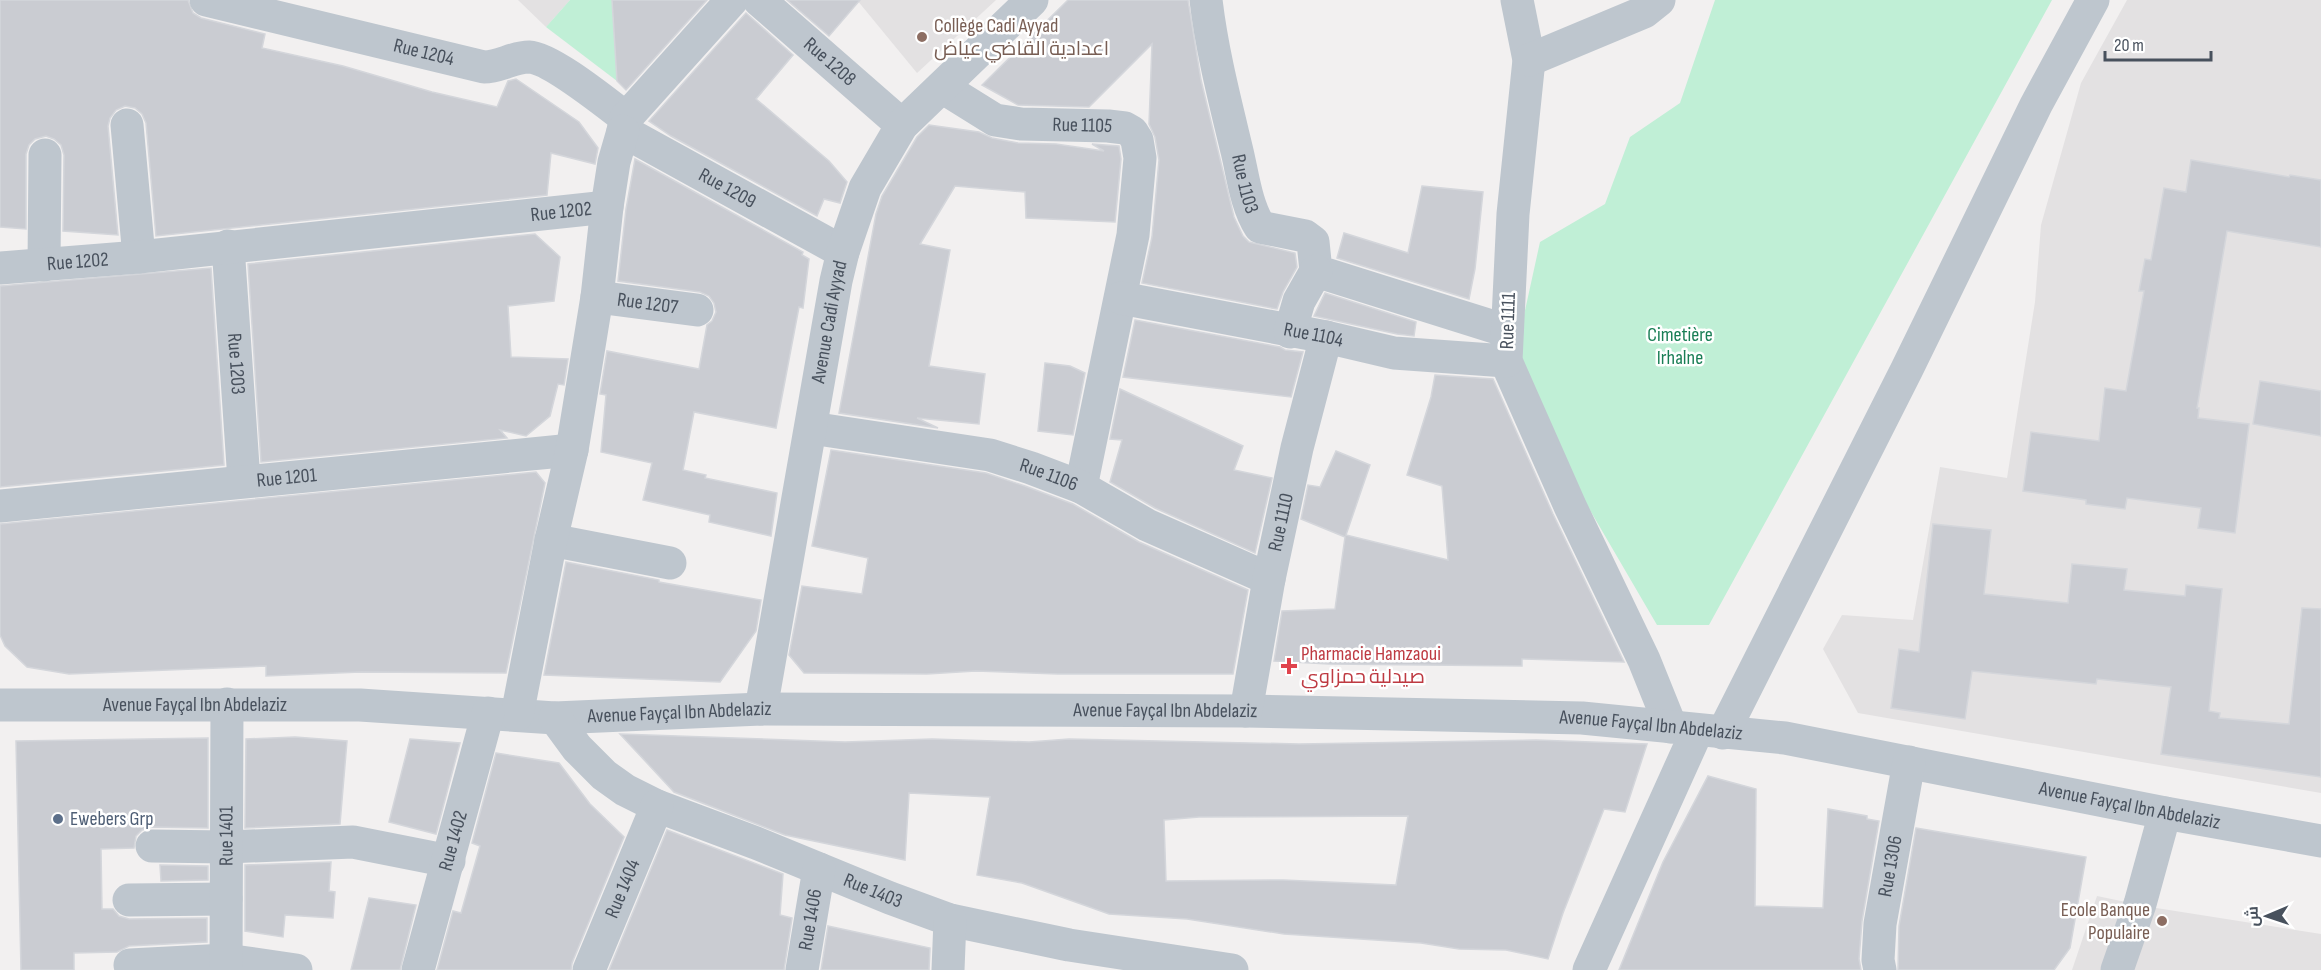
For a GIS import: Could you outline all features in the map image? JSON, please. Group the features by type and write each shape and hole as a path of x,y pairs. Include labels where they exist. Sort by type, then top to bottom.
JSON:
{"street":[{"name":"Rue 1204","path":"206,0 305,12 484,67 494,67 528,57 540,59 579,83 625,124"},
{"path":"607,207 614,162 625,124 732,0"},
{"name":"Rue 1208","path":"759,0 902,125"},
{"name":"Avenue Cadi Ayyad","path":"761,709 836,281 843,252 865,188 902,125 1032,0"},
{"name":"Rue 1103","path":"1206,0 1226,106 1254,217 1260,227 1305,237 1312,242 1316,271"},
{"name":"Rue 1111","path":"1517,0 1529,60 1513,214 1507,346 1570,506 1644,660 1697,730"},
{"path":"1529,60 1644,12 1659,0"},
{"path":"1589,970 1697,730 1907,369 2036,105 2093,0"},
{"name":"Rue 1105","path":"942,87 995,120 1021,124 1108,126 1125,128 1132,132 1137,140 1140,158 1133,235 1121,298"},
{"name":"Rue 1209","path":"625,124 843,252"},
{"path":"127,125 140,257"},
{"path":"44,265 45,156"},
{"name":"Rue 1202","path":"0,268 140,257 607,207 597,297 572,450 551,540 502,714"},
{"name":"Rue 1203","path":"228,246 244,481"},
{"path":"1290,332 1299,302 1316,271 1507,346"},
{"name":"Rue 1207","path":"597,297 697,310"},
{"path":"1081,487 1121,298"},
{"name":"Rue 1104","path":"1121,298 1290,332 1326,337 1394,353 1507,346"},
{"name":"Rue 1110","path":"1246,711 1269,579 1297,448 1326,337"},
{"name":"Rue 1106","path":"811,428 990,455 1031,468 1081,487 1147,525 1269,579"},
{"name":"Rue 1201","path":"0,506 572,450"},
{"path":"551,540 670,563"},
{"name":"Rue 1401","path":"226,965 227,704"},
{"name":"Avenue Fayçal Ibn Abdelaziz","path":"0,705 360,705 555,718 761,709 1246,711 1582,718 1785,738 2165,813 2321,841"},
{"name":"Rue 1402","path":"418,970 449,861 502,714"},
{"name":"Rue 1403","path":"555,718 577,748 604,775 625,790 657,806 950,920 1070,958 1232,970"},
{"name":"Rue 1306","path":"1880,970 1878,960 1882,915 1909,762"},
{"name":"Rue 1404","path":"590,970 657,806"},
{"path":"2117,970 2140,904 2165,813"},
{"path":"152,846 226,847 353,842 449,861"},
{"name":"Rue 1406","path":"802,970 819,869"},
{"path":"129,900 226,899"},
{"path":"948,970 950,920"},
{"path":"130,965 226,965 296,970"}],"shaded area":[{"path":"518,0 570,0 546,27"},
{"name":"Collège Cadi Ayyad اعدادية القاضي عياض","path":"857,0 996,0 917,73"},
{"path":"2127,0 2321,0 2321,793 1858,713 1823,649 1842,615 1913,620 1940,467 2007,478 2035,302 2041,225 2081,83"},
{"name":"Ecole Banque Populaire","path":"2097,896 2150,907 2321,934 2321,970 2072,970"}],"green space":[{"path":"570,0 612,0 617,81 546,27"},
{"name":"Cimetière Irhalne","path":"1715,0 2052,0 1709,625 1657,625 1531,409 1517,347 1540,242 1605,204 1630,137 1680,103"}],"building":[{"path":"0,0 188,0 193,13 201,18 265,34 262,48 343,66 432,92 497,107 508,81 516,79 579,122 598,148 595,164 551,153 547,195 156,236 146,123 142,114 135,108 125,106 116,110 108,126 118,235 63,231 64,155 61,145 46,136 35,139 29,145 26,154 26,229 0,227"},
{"path":"612,0 707,0 626,90 617,81"},
{"path":"787,0 860,0 829,36"},
{"path":"1068,0 1188,0 1201,80 1234,217 1243,236 1249,242 1295,253 1297,267 1283,292 1277,309 1142,283 1152,237 1159,160 1155,137 1149,124 1152,44 1089,107 1018,105 982,85"},
{"path":"746,13 793,55 756,99 829,161 847,182 840,203 824,199 817,216 671,136 649,121"},
{"path":"929,125 979,132 992,138 1018,143 1056,144 1104,151 1092,144 1119,146 1121,159 1115,222 1026,218 1025,192 955,186 920,244 950,250 929,366 985,374 979,424 917,418 938,428 839,413 876,214 882,196 917,137"},
{"path":"635,159 803,252 802,255 809,259 803,308 799,307 776,428 694,412 683,470 706,475 705,478 777,493 771,536 709,522 710,515 643,500 652,463 601,452 606,395 600,394 607,351 699,369 707,325 712,321 716,312 709,296 700,292 618,281 626,209"},
{"path":"2191,160 2289,177 2290,175 2321,180 2321,247 2227,231 2197,408 2199,408 2198,418 2249,424 2235,533 2198,528 2201,508 2127,498 2125,509 2086,504 2086,500 2023,491 2031,432 2099,441 2105,388 2126,391 2144,291 2139,291 2145,259 2151,260 2164,188 2186,192"},
{"path":"1422,186 1483,192 1475,269 1469,299 1337,258 1344,233 1408,253"},
{"path":"535,234 560,257 554,301 508,306 511,357 568,359 564,385 558,384 550,416 526,436 500,430 507,438 261,462 248,264"},
{"path":"211,268 224,465 0,487 0,286"},
{"path":"1325,293 1416,322 1414,336 1314,316"},
{"path":"1135,320 1303,352 1291,397 1123,377"},
{"path":"1045,363 1070,366 1085,373 1073,435 1038,431"},
{"path":"1435,375 1493,379 1553,514 1624,662 1522,659 1522,666 1329,664 1274,661 1282,611 1335,609 1345,537 1301,519 1308,485 1320,487 1336,451 1370,465 1346,535 1448,560 1442,486 1407,475 1431,397"},
{"path":"2260,381 2321,391 2321,436 2253,424"},
{"path":"1120,389 1243,446 1234,470 1272,478 1255,553 1155,508 1110,482 1122,440 1110,439"},
{"path":"831,450 986,473 1025,486 1073,504 1139,542 1248,590 1233,674 1058,674 976,671 927,674 804,673 789,655 802,586 862,594 868,558 812,546"},
{"path":"536,472 545,483 506,673 361,672 266,676 266,666 69,674 27,667 5,646 0,635 0,524"},
{"path":"1933,524 1991,530 1984,594 2068,603 2072,564 2127,569 2124,590 2185,596 2186,585 2222,589 2209,711 2220,713 2219,718 2289,724 2302,608 2321,609 2321,777 2161,754 2171,687 2097,679 2096,684 1972,671 1965,719 1891,708 1899,649 1919,652"},
{"path":"566,562 659,580 659,582 761,600 756,631 720,682 544,675"},
{"path":"620,734 845,742 932,739 1029,742 1069,739 1299,744 1536,740 1647,744 1625,812 1604,809 1563,913 1548,959 1506,950 1459,949 1421,943 1284,934 1187,919 1109,914 1022,883 977,875 990,797 909,793 905,860 785,835 674,792","holes":["1408,816 1396,885 1283,880 1166,881 1164,820 1199,817"]},
{"path":"295,737 347,741 340,824 245,828 246,739"},
{"path":"208,738 208,828 152,827 142,830 136,836 134,848 101,849 102,909 113,909 119,916 129,919 207,918 207,942 129,946 117,952 74,953 74,970 21,970 16,741"},
{"path":"410,739 460,743 436,834 389,822"},
{"path":"496,753 559,763 590,804 624,837 571,970 437,970 453,911 461,913 480,846 472,843"},
{"path":"1708,776 1756,789 1755,906 1823,908 1828,809 1867,816 1867,819 1879,821 1862,921 1859,959 1861,970 1619,970 1663,862"},
{"path":"1916,828 2086,857 2070,948 2054,970 1898,970 1899,926"},
{"path":"667,830 783,874 780,915 792,918 784,970 609,970"},
{"path":"331,862 329,891 335,892 333,918 285,915 283,937 245,931 245,865"},
{"path":"160,865 208,866 208,880 161,881"},
{"path":"369,898 416,905 400,970 351,970"},
{"path":"828,926 930,948 929,970 821,970"}],"place":[{"name":"Collège Cadi Ayyad اعدادية القاضي عياض","path":"922,37"},
{"name":"Pharmacie Hamzaoui صيدلية حمزاوي","path":"1289,666"},
{"name":"Ewebers Grp","path":"58,819"},
{"name":"Ecole Banque Populaire","path":"2162,921"}]}
